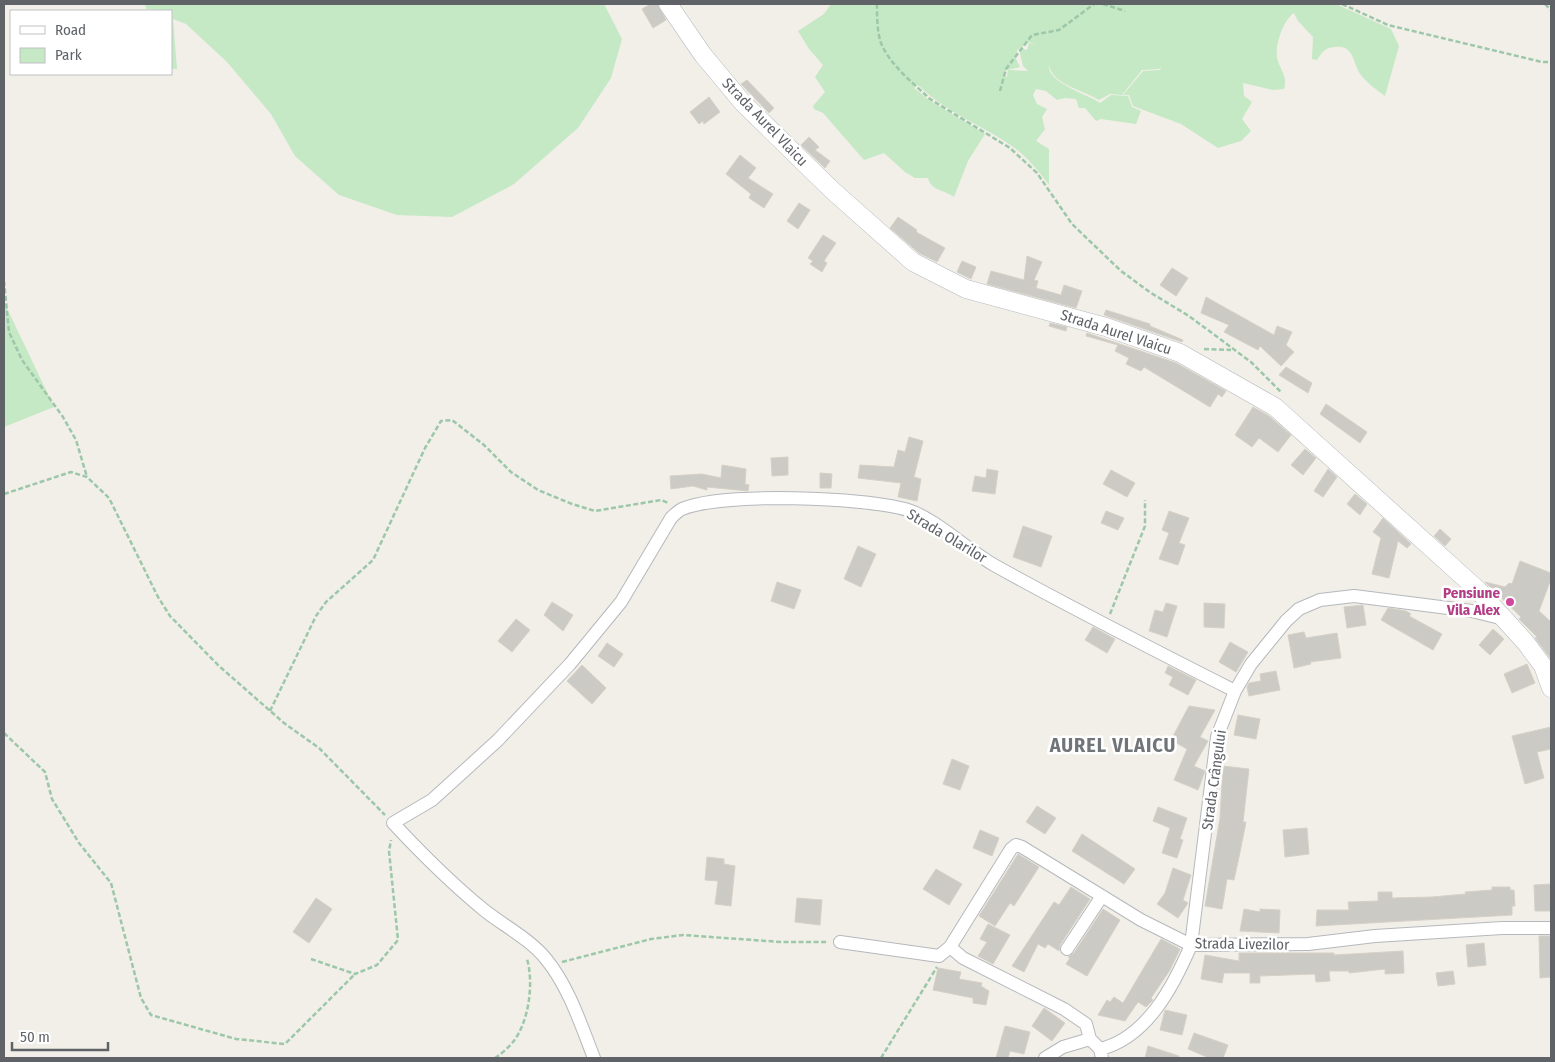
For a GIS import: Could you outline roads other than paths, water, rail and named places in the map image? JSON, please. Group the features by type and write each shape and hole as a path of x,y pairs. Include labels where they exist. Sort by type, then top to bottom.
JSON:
{"street":[{"name":"Strada Aurel Vlaicu","path":"668,4 703,55 743,103 832,190 913,262 966,289 1106,327 1180,353 1275,407 1370,495 1450,562 1504,619 1543,666 1551,688"},
{"name":"Strada Olarilor","path":"594,1058 567,993 546,959 522,937 484,910 416,848 393,823 432,800 498,740 595,636 621,602 671,518 681,509 714,502 797,499 856,502 909,511 989,562 1235,691"},
{"name":"Strada Crângului","path":"1101,1054 1157,1011 1182,967 1191,945 1217,737 1235,691 1251,664 1286,621 1298,609 1320,600 1354,596 1382,598 1472,611 1504,619"},
{"name":"Strada Livezilor","path":"951,945 1011,849 1016,845 1141,920 1191,945 1308,944 1394,935 1502,928 1551,928"},
{"path":"1067,949 1102,896"},
{"path":"840,942 939,956 951,945 963,958 1064,1009 1086,1024 1090,1039 1101,1054"},
{"path":"1045,1058 1063,1047 1090,1039"}],"place":[{"name":"Pensiune Vila Alex","path":"1510,602"}],"district":[{"name":"AUREL VLAICU","path":"1113,745"}]}
